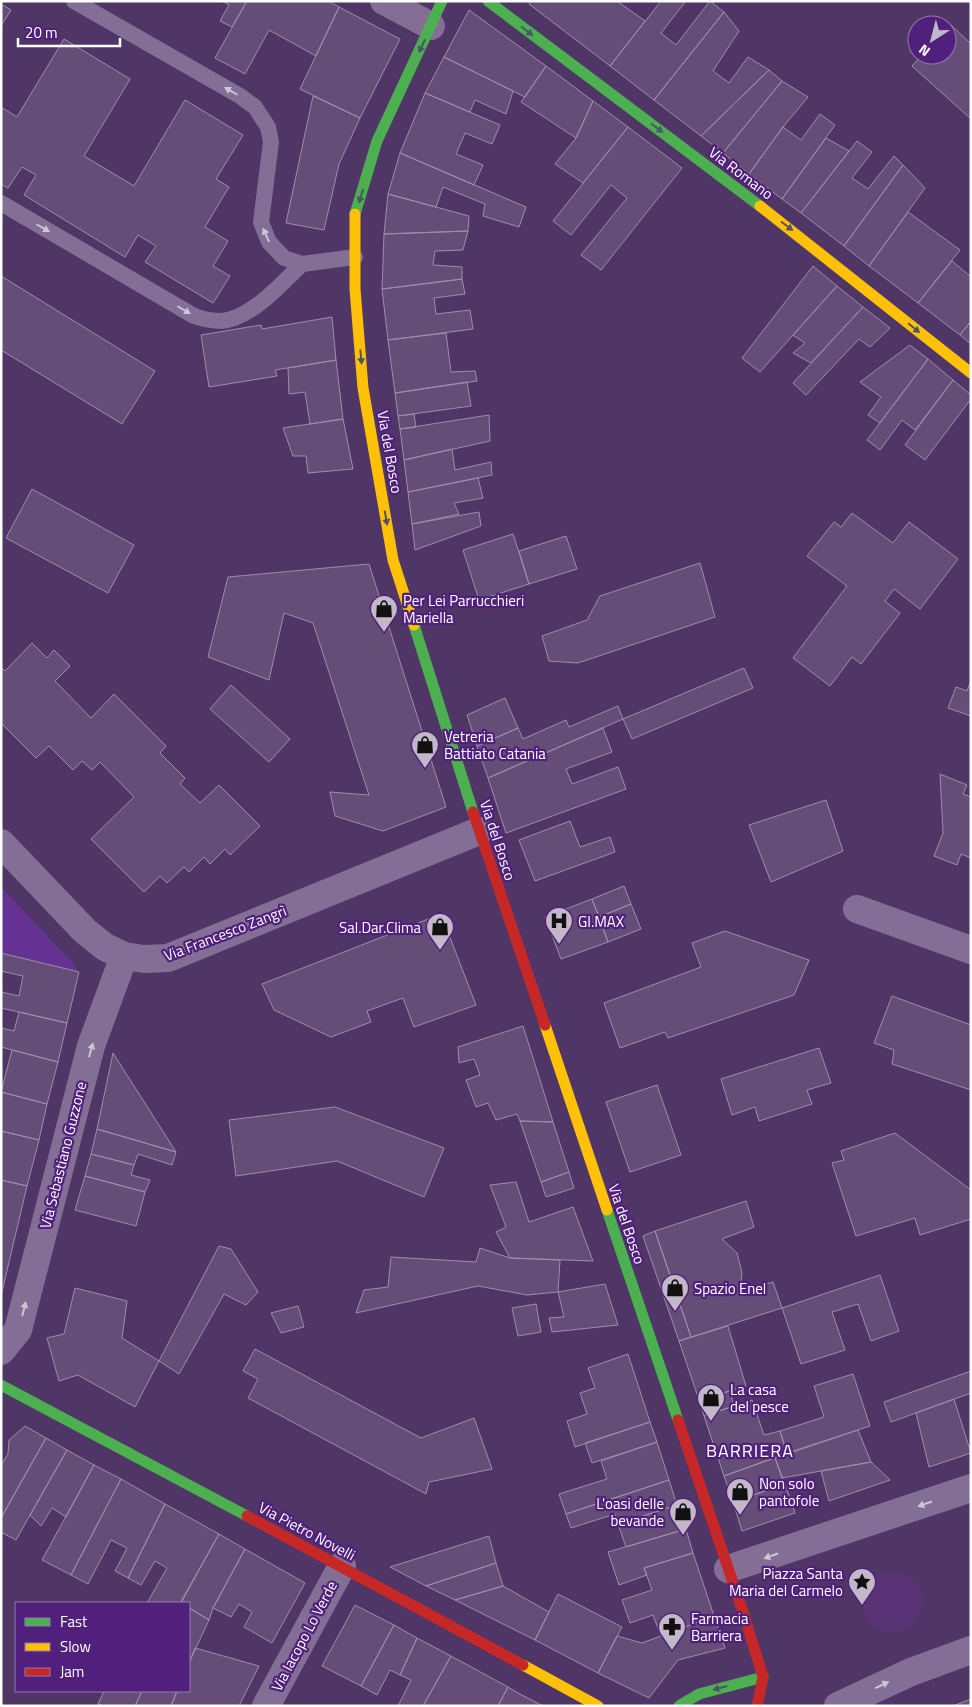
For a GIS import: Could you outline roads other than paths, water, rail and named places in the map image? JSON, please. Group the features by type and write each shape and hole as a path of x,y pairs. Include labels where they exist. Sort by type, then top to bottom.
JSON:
{"main road":[{"name":"Via del Bosco","path":"442,1 377,141 356,213 355,289 363,388 393,560 479,831 763,1677 758,1706"},
{"name":"Via Romano","path":"488,1 790,228 971,373"},
{"name":"Via Pietro Novelli","path":"1,1385 342,1566 598,1706"},
{"path":"679,1706 699,1694 763,1677"}],"street":[{"path":"384,1 431,26"},
{"name":"Via Francesco Zangrì","path":"1,843 85,931 105,947 124,956 144,959 168,958 479,831"},
{"path":"858,910 971,950"},
{"name":"Via Sebastiano Guzzone","path":"1,1351 18,1330 92,1046 124,956"},
{"path":"728,1569 971,1488"},
{"name":"Via Iacopo Lo Verde","path":"266,1706 342,1566"},
{"path":"838,1706 910,1672 971,1650"}],"lane":[{"path":"74,1 240,96 254,107 268,127 271,142 261,222 269,242 284,258 302,264 355,257"},
{"path":"1,203 194,316 208,320 222,321 248,312 302,264"}],"place":[{"name":"Per Lei Parrucchieri Mariella","path":"384,633"},
{"name":"Vetreria Battiato Catania","path":"425,769"},
{"name":"GI.MAX","path":"559,945"},
{"name":"Sal.Dar.Clima","path":"440,951"},
{"name":"Spazio Enel","path":"675,1312"},
{"name":"La casa del pesce","path":"711,1422"},
{"name":"Non solo pantofole","path":"740,1516"},
{"name":"L'oasi delle bevande","path":"683,1536"},
{"name":"Piazza Santa Maria del Carmelo","path":"862,1606"},
{"name":"Farmacia Barriera","path":"672,1651"}],"district":[{"name":"BARRIERA","path":"750,1450"}]}
